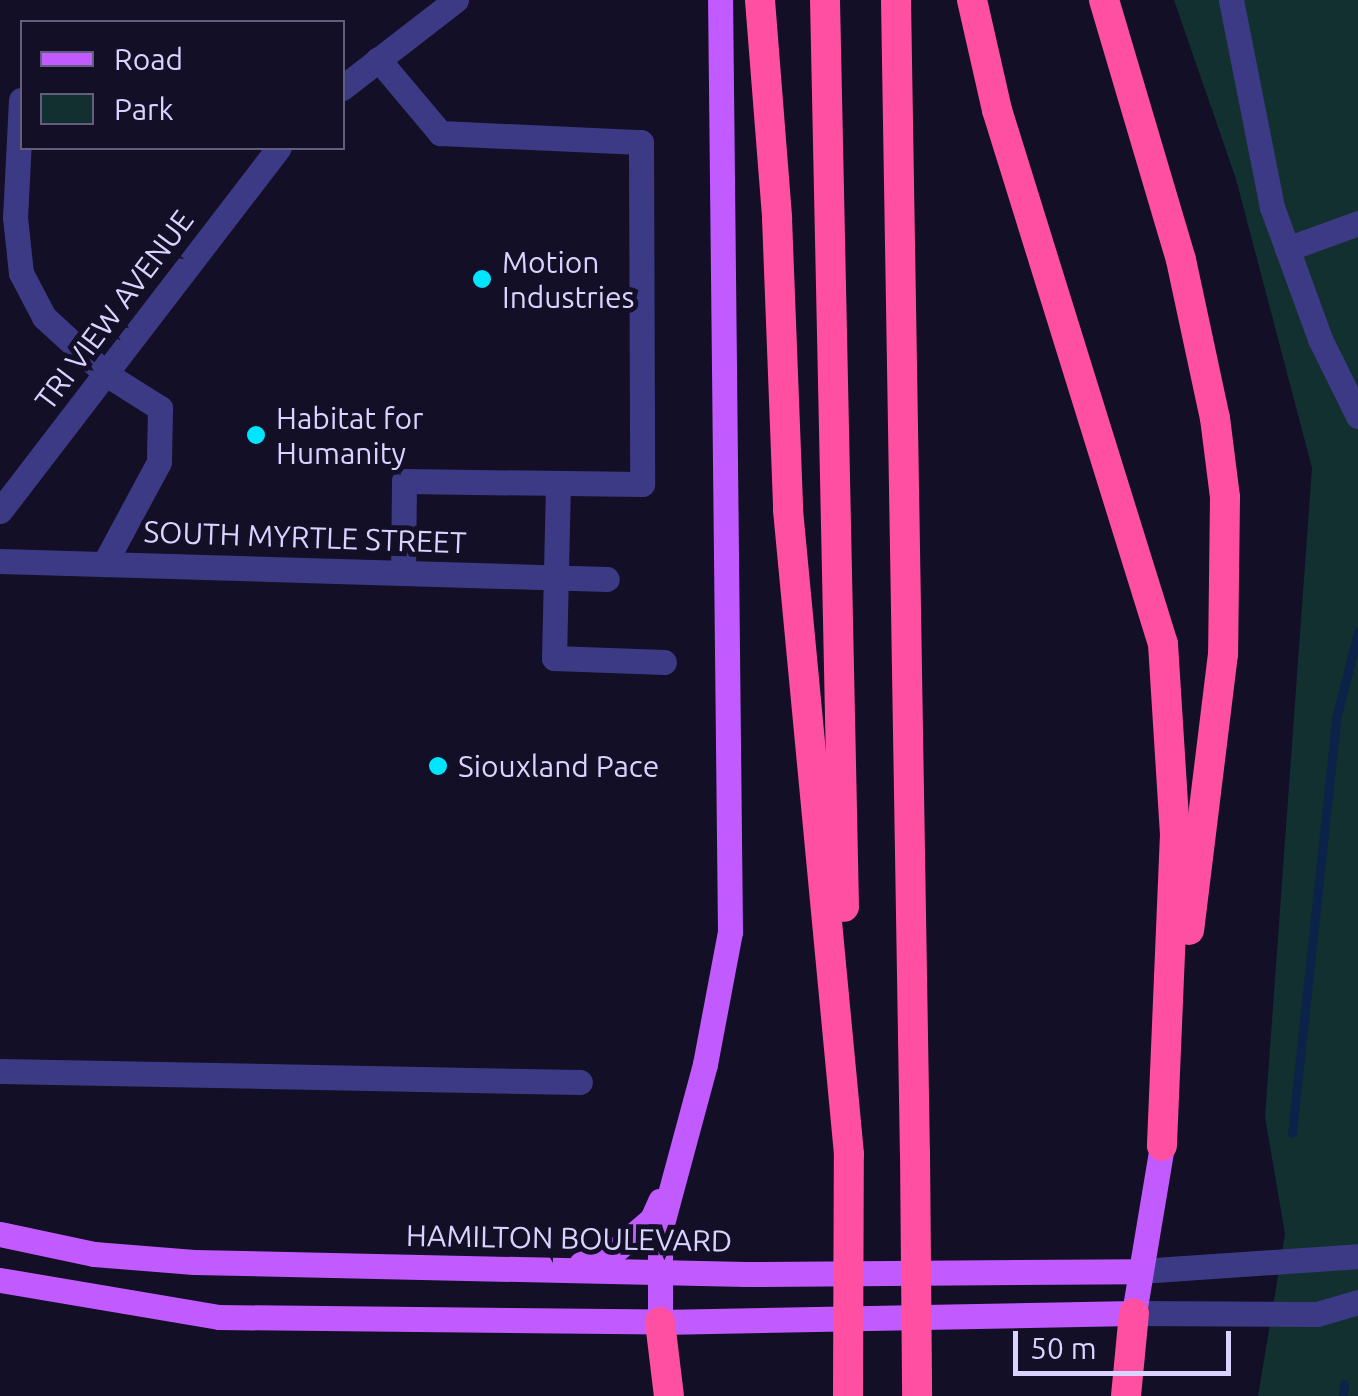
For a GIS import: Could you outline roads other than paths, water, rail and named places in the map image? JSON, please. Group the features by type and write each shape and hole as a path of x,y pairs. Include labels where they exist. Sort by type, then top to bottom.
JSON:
{"highway":[{"path":"760,0 777,218 788,510 850,1154"},
{"path":"825,0 850,1154 848,1396"},
{"path":"896,0 917,1396"},
{"path":"972,0 997,110 1163,644 1175,834 1162,1146"},
{"path":"1104,0 1181,260 1225,497 1223,654 1162,1146"},
{"path":"1126,1396 1134,1313"},
{"path":"660,1322 669,1396"}],"main road":[{"path":"660,1322 660,1232 682,1151 730,932 720,0"},
{"path":"0,1280 218,1316 660,1322 1134,1313 1162,1146"},
{"path":"560,1270 610,1255 652,1219 682,1151"},
{"name":"HAMILTON BOULEVARD","path":"0,1234 94,1254 194,1262 659,1272 1140,1271"}],"street":[{"path":"345,86 456,0"},
{"path":"1231,0 1252,116 1288,248 1320,339 1358,416"},
{"path":"378,59 440,133 641,142 642,484 404,481 403,573"},
{"path":"20,120 15,217 21,273 44,317 106,374 160,408 160,462 104,564"},
{"name":"TRI VIEW AVENUE","path":"0,512 277,150"},
{"path":"1288,248 1358,223"},
{"path":"558,483 554,658 664,662"},
{"name":"SOUTH MYRTLE STREET","path":"0,561 607,579"},
{"path":"0,1071 580,1082"},
{"path":"1140,1271 1358,1256"},
{"path":"1134,1313 1317,1314 1358,1302"}],"waterway":[{"path":"1292,1133 1336,719 1358,632"},
{"path":"1343,1396 1344,1384"}],"place":[{"name":"Motion Industries","path":"482,279"},
{"name":"Habitat for Humanity","path":"256,435"},
{"name":"Siouxland Pace","path":"438,766"}]}
